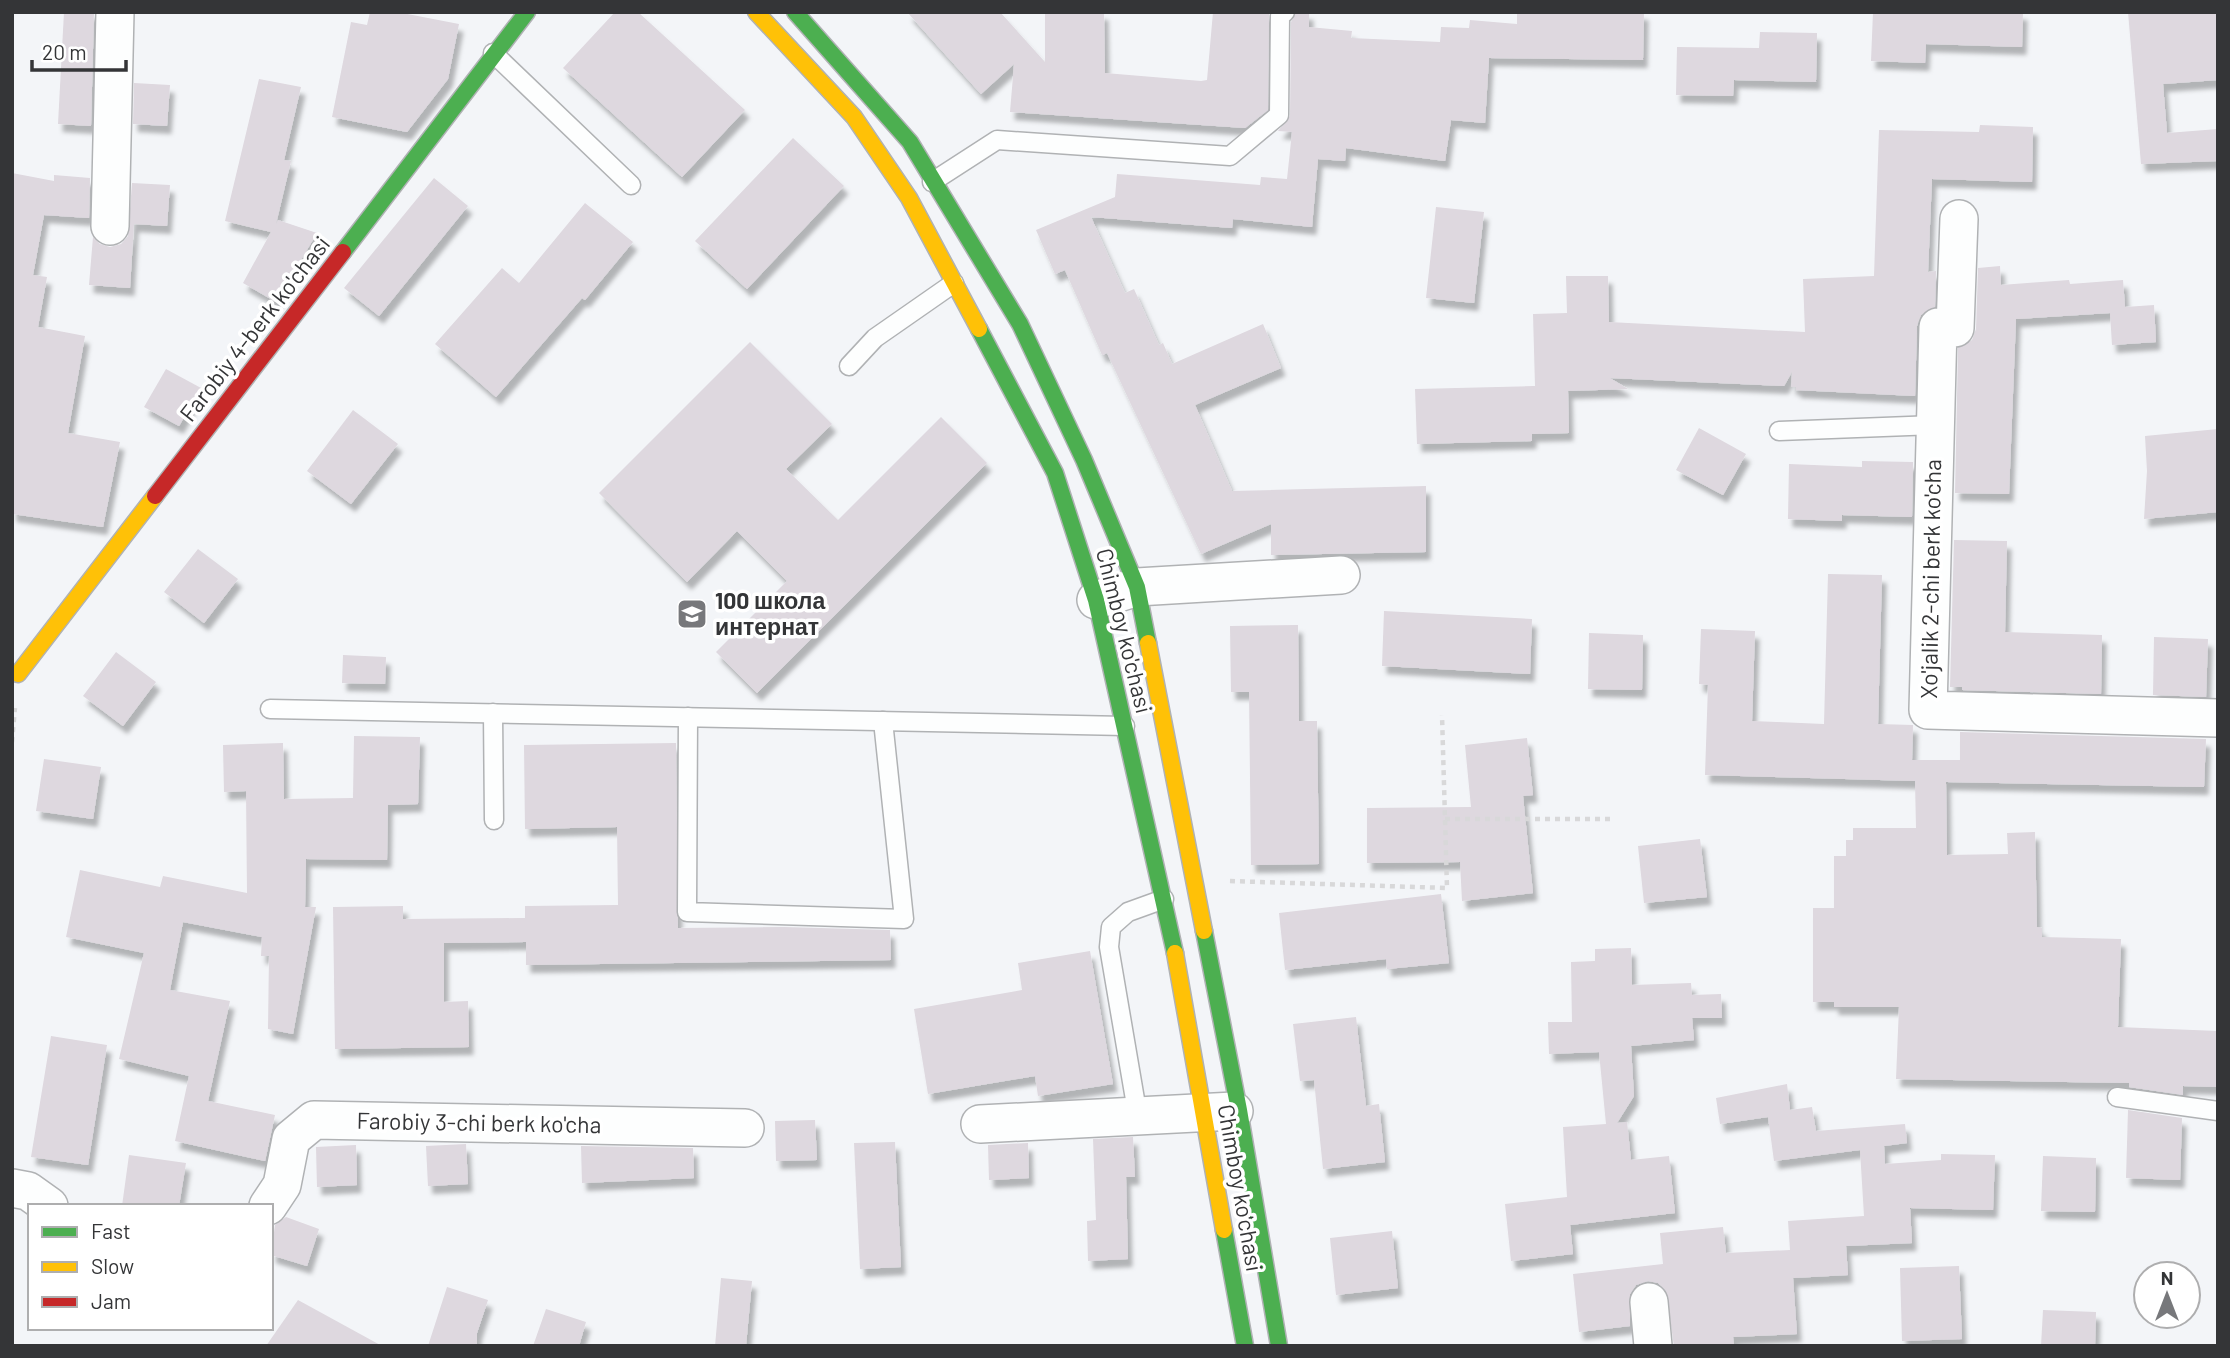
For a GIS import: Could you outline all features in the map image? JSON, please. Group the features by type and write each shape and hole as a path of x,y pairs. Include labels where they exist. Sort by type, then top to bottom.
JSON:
{"main road":[{"name":"Farobiy 4-berk ko'chasi","path":"18,674 493,52 527,12"},
{"name":"Chimboy ko'chasi","path":"755,12 854,117 909,198 1055,473 1096,600 1164,899 1245,1346"},
{"name":"Chimboy ko'chasi","path":"795,12 910,142 1020,324 1084,460 1136,587 1239,1110 1279,1346"}],"street":[{"path":"110,226 115,12"},
{"name":"Xo'jalik 2-chi berk ko'cha","path":"1959,219 1955,328 1938,327 1927,710 2218,718"},
{"path":"1096,600 1136,587 1341,575"},
{"path":"980,1124 1239,1110"},
{"name":"Farobiy 3-chi berk ko'cha","path":"269,1204 282,1185 291,1139 314,1120 745,1128"},
{"path":"12,1188 28,1191 46,1204"},
{"path":"1649,1302 1653,1346"}],"lane":[{"path":"909,198 997,140 1230,156 1279,115 1280,16 1285,12"},
{"path":"493,52 631,185"},
{"path":"849,366 875,338 954,283"},
{"path":"1779,431 1935,425"},
{"path":"270,709 1125,726"},
{"path":"493,713 494,820"},
{"path":"688,718 687,912 904,919 883,721"},
{"path":"1138,1117 1109,947 1111,926 1128,912 1164,899"},
{"path":"2117,1097 2218,1111"}],"path":[{"path":"1194,880 1447,888 1442,715"},
{"path":"1445,819 1611,819"}],"building":[{"path":"64,12 94,12 91,126 58,124"},
{"path":"370,12 397,12 459,24 448,79 407,132 332,117 351,22 367,25"},
{"path":"615,12 638,12 745,110 682,177 563,68"},
{"path":"907,12 1000,12 1045,62 1045,12 1104,12 1105,73 1201,81 1207,80 1213,12 1269,12 1268,110 1245,128 1010,112 1014,64 981,94"},
{"path":"1296,12 1309,12 1309,27 1352,31 1351,38 1440,42 1441,27 1469,28 1470,20 1517,24 1517,12 1644,12 1643,60 1489,58 1485,123 1451,120 1445,161 1346,148 1345,161 1318,159 1312,227 1233,219 1232,228 1091,217 1125,293 1134,289 1159,345 1163,343 1172,364 1263,324 1281,368 1195,405 1232,491 1426,486 1426,552 1271,555 1271,524 1201,554 1107,353 1102,355 1065,270 1055,274 1036,230 1115,197 1117,174 1260,185 1261,177 1287,179 1292,132 1278,131 1290,116 1291,22"},
{"path":"1873,12 2023,12 2022,47 1926,44 1925,63 1871,61"},
{"path":"2128,12 2218,12 2218,80 2163,84 2167,133 2218,129 2218,161 2141,164"},
{"path":"1760,32 1817,33 1816,82 1734,80 1733,96 1676,95 1677,47 1759,48"},
{"path":"259,79 301,87 284,160 291,161 276,224 278,220 317,233 276,302 243,283 271,232 225,221"},
{"path":"134,83 170,85 167,126 133,124"},
{"path":"1980,125 2033,127 2032,182 1932,179 1928,272 1936,271 1935,307 1921,315 1917,326 1915,396 1796,390 1796,387 1791,387 1792,372 1784,386 1610,378 1628,389 1568,391 1569,433 1532,434 1532,441 1417,444 1415,389 1535,386 1533,314 1567,313 1566,276 1608,276 1609,322 1805,332 1803,279 1874,276 1879,130 1979,132"},
{"path":"793,138 844,186 747,289 695,241"},
{"path":"12,173 54,181 54,175 90,178 89,218 44,215 33,275 47,277 38,327 85,336 68,433 120,442 103,527 12,514"},
{"path":"434,178 468,206 379,316 344,288"},
{"path":"132,183 170,185 167,226 134,224 130,288 89,285 93,237 100,244 110,247 121,244 128,236"},
{"path":"585,203 633,242 585,300 582,298 496,397 435,344 502,268 519,283"},
{"path":"1436,207 1484,212 1474,303 1426,298"},
{"path":"2000,266 2001,285 2069,280 2070,284 2123,280 2125,307 2154,305 2156,342 2112,345 2110,313 2016,319 2009,494 1955,493 1958,348 1972,340 1976,329 1978,268"},
{"path":"750,342 832,424 786,469 838,520 941,417 987,463 757,693 716,652 787,581 737,531 687,582 599,493"},
{"path":"166,369 201,388 179,426 144,407"},
{"path":"353,410 398,444 351,504 307,471"},
{"path":"1699,428 1746,454 1723,495 1676,470"},
{"path":"2218,429 2218,512 2144,519 2147,471 2145,436"},
{"path":"1862,461 1913,462 1912,517 1842,515 1842,521 1788,519 1789,464 1862,467"},
{"path":"1954,540 2007,541 2005,632 2102,635 2101,694 1962,690 1962,687 1950,687"},
{"path":"198,549 238,579 204,623 164,592"},
{"path":"1828,574 1882,575 1878,724 1913,725 1912,760 1960,760 1960,732 2206,739 2204,787 1946,782 1947,855 2008,854 2007,833 2035,832 2037,927 2042,928 2042,937 2121,939 2118,1027 2218,1031 2218,1087 2183,1086 2183,1095 2129,1087 2129,1083 1896,1079 1899,1007 1834,1007 1834,1002 1813,1002 1813,908 1834,908 1834,856 1846,856 1846,840 1853,840 1853,828 1916,828 1915,781 1705,775 1708,685 1699,684 1701,629 1755,631 1752,721 1824,724"},
{"path":"1384,611 1532,619 1530,674 1382,666"},
{"path":"1298,625 1299,721 1317,721 1319,864 1251,865 1249,692 1231,692 1230,626"},
{"path":"1589,633 1643,635 1642,690 1588,689"},
{"path":"2154,637 2208,639 2206,697 2153,695"},
{"path":"116,652 156,682 123,726 83,696"},
{"path":"343,655 386,657 385,684 342,683"},
{"path":"354,736 420,737 418,804 388,805 387,860 306,859 305,907 316,907 293,1034 268,1029 269,956 261,956 262,937 183,922 170,990 230,1001 208,1101 275,1115 265,1161 175,1141 189,1076 119,1059 144,953 66,937 80,870 160,887 163,876 247,893 246,791 224,792 223,745 283,743 284,799 353,798"},
{"path":"1527,738 1533,795 1523,796 1533,893 1462,901 1460,862 1367,863 1367,808 1471,807 1465,745"},
{"path":"676,743 678,928 890,930 891,960 526,965 526,942 444,943 444,1002 468,1001 469,1047 335,1049 333,907 403,906 403,919 525,918 525,906 618,905 617,827 525,829 524,745"},
{"path":"44,759 101,767 93,819 36,811"},
{"path":"1700,839 1707,897 1644,903 1638,846"},
{"path":"1441,894 1449,963 1387,969 1386,959 1285,970 1279,913"},
{"path":"1631,948 1632,985 1691,983 1692,995 1721,994 1722,1018 1692,1018 1694,1040 1631,1046 1634,1096 1617,1123 1627,1122 1631,1160 1669,1156 1675,1213 1570,1225 1573,1254 1511,1261 1505,1204 1567,1197 1563,1127 1606,1124 1599,1052 1549,1054 1548,1022 1572,1022 1571,962 1595,961 1595,949"},
{"path":"1090,951 1113,1084 1038,1096 1035,1076 928,1094 914,1009 1022,990 1018,963"},
{"path":"1356,1017 1366,1106 1379,1104 1385,1162 1323,1169 1314,1080 1300,1081 1293,1024"},
{"path":"51,1036 107,1045 88,1165 31,1157"},
{"path":"1787,1084 1790,1110 1812,1107 1816,1131 1905,1124 1907,1143 1884,1146 1885,1164 1941,1160 1941,1154 1995,1155 1993,1210 1910,1208 1912,1243 1846,1246 1848,1275 1793,1278 1797,1334 1733,1337 1734,1346 1674,1346 1666,1291 1658,1283 1648,1281 1636,1285 1630,1294 1630,1326 1579,1332 1573,1274 1663,1264 1660,1233 1723,1227 1726,1253 1790,1250 1788,1221 1864,1216 1860,1150 1774,1161 1768,1117 1720,1124 1716,1098"},
{"path":"2128,1110 2182,1118 2180,1180 2126,1178"},
{"path":"815,1120 817,1160 776,1161 775,1121"},
{"path":"1133,1137 1135,1177 1126,1177 1128,1259 1088,1261 1087,1221 1096,1220 1093,1139"},
{"path":"895,1142 901,1267 860,1269 854,1143"},
{"path":"1028,1143 1029,1178 989,1180 988,1145"},
{"path":"466,1144 468,1184 428,1186 426,1146"},
{"path":"356,1145 357,1185 317,1187 316,1147"},
{"path":"581,1146 693,1148 694,1178 582,1183"},
{"path":"129,1155 186,1163 179,1204 122,1204"},
{"path":"2043,1156 2096,1158 2095,1212 2041,1211"},
{"path":"286,1217 319,1229 307,1266 273,1256 275,1225"},
{"path":"1392,1231 1398,1288 1336,1295 1330,1238"},
{"path":"1959,1266 1962,1339 1902,1341 1900,1268"},
{"path":"721,1278 752,1281 746,1346 715,1346"},
{"path":"447,1287 488,1300 477,1333 477,1346 428,1346"},
{"path":"298,1300 382,1346 266,1346"},
{"path":"546,1309 586,1322 579,1346 533,1346"},
{"path":"2043,1310 2096,1312 2095,1346 2041,1346"}],"traffic: fast":[{"path":"343,252 527,12"},
{"path":"795,12 910,142 1020,324 1084,460 1137,587 1148,643"},
{"path":"979,329 1055,473 1096,600 1175,953"},
{"path":"1204,931 1239,1110 1279,1346"},
{"path":"1224,1230 1245,1346"}],"traffic: slow":[{"path":"756,12 854,117 909,198 979,329"},
{"path":"18,674 155,496"},
{"path":"1148,643 1204,931"},
{"path":"1175,953 1224,1230"}],"traffic: jam":[{"path":"155,496 343,252"}],"place":[{"name":"100 школа интернат","path":"692,614"}]}
